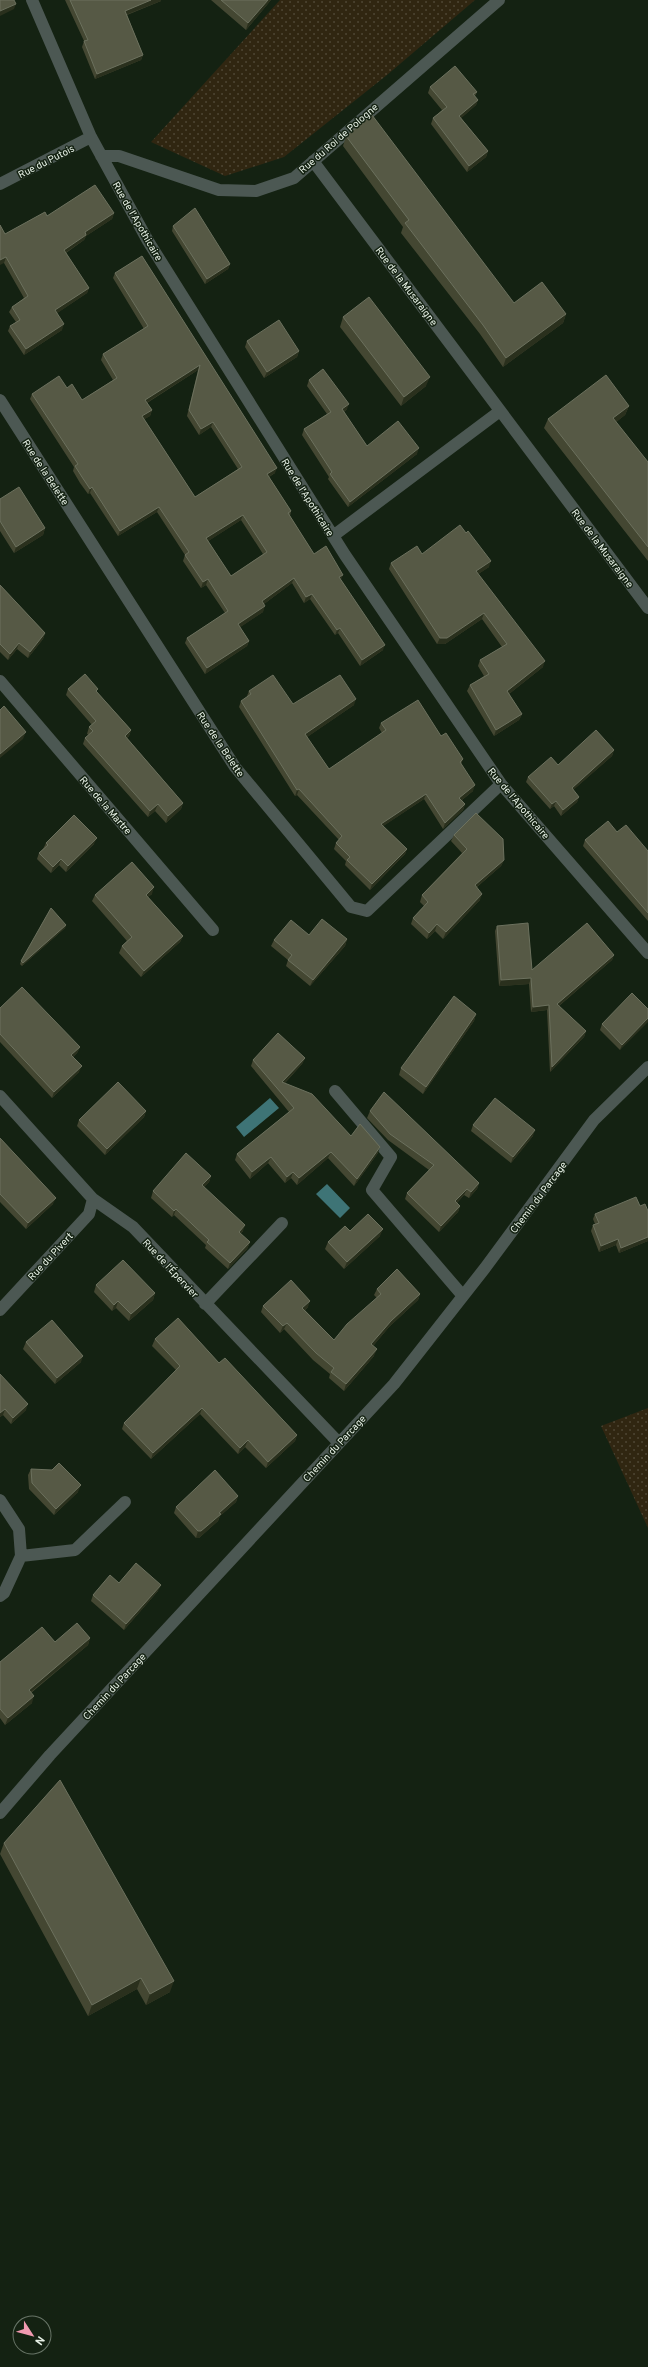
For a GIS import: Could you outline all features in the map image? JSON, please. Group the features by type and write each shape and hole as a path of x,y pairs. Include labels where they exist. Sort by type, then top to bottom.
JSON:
{"street":[{"name":"Rue de l'Apothicaire","path":"32,0 91,137 148,241 333,536 501,784 648,953"},
{"name":"Rue du Roi de Pologne","path":"101,156 119,156 219,190 256,191 294,178 499,0"},
{"name":"Rue du Putois","path":"0,184 91,137"},
{"name":"Rue de la Musaraigne","path":"313,160 648,608"},
{"name":"Rue de la Belette","path":"0,400 235,767 351,906 368,911 501,784"},
{"path":"333,536 500,411"},
{"name":"Rue de la Martre","path":"0,681 213,930"},
{"name":"Chemin du Parcage","path":"0,1813 50,1756 394,1384 463,1296 594,1120 648,1067"},
{"path":"335,1091 391,1157 372,1190 463,1296"},
{"name":"Rue de l'Épervier","path":"0,1096 93,1199 133,1227 339,1443"},
{"name":"Rue du Pivert","path":"0,1310 89,1214 93,1199"},
{"path":"205,1304 282,1223"},
{"path":"0,1500 19,1529 21,1556 4,1593 0,1596"},
{"path":"21,1556 74,1550 125,1502"}],"shaded area":[{"path":"280,0 475,0 387,75 284,157 225,176 151,142"},
{"path":"648,1408 648,1528 601,1426"}],"water":[{"path":"270,1098 279,1108 244,1137 236,1127"},
{"path":"327,1184 350,1208 340,1218 316,1194"}],"building":[{"path":"0,0 14,0 16,4 0,11"},
{"path":"70,0 151,0 125,11 143,55 97,74 84,41 88,40"},
{"path":"221,0 268,0 248,23"},
{"path":"455,66 477,92 473,94 478,100 459,116 488,151 469,166 433,118 447,107 430,87"},
{"path":"372,115 514,303 542,282 566,314 506,358 483,325 405,223 409,220 346,136"},
{"path":"95,185 114,213 85,232 86,235 64,250 89,288 55,310 64,324 26,349 10,326 20,320 12,307 28,296 6,257 0,260 0,225 5,234 45,212 47,216"},
{"path":"195,208 230,264 207,279 173,226"},
{"path":"142,256 277,468 267,474 291,511 288,513 314,554 326,546 343,575 339,577 385,645 362,660 340,628 337,630 312,594 306,597 294,578 262,601 265,606 238,624 249,641 207,668 187,638 228,611 208,579 203,582 185,555 189,552 159,507 120,531 92,487 90,489 82,477 75,466 78,464 32,394 59,376 67,388 72,384 82,400 117,378 103,354 148,326 115,273","holes":["200,365 189,410 201,429 213,422 242,467 195,497 142,416 152,410 145,400","243,515 267,552 231,576 206,538"]},
{"path":"369,297 430,377 404,397 343,317"},
{"path":"279,320 299,351 267,372 247,341"},
{"path":"323,369 349,404 342,409 367,446 398,421 419,448 350,502 330,474 332,472 304,429 331,412 309,380"},
{"path":"606,375 629,406 613,418 648,462 648,547 548,419"},
{"path":"19,487 45,528 16,547 0,521 0,499"},
{"path":"460,525 466,533 468,531 491,561 476,571 545,661 507,691 522,714 496,730 470,685 489,674 480,660 507,644 484,613 447,638 440,638 391,563 417,546 422,554"},
{"path":"0,585 45,633 30,652 19,643 10,654 0,644"},
{"path":"85,674 98,689 96,691 131,730 125,736 183,803 168,816 158,804 150,811 85,738 93,731 89,727 96,721 68,689"},
{"path":"273,675 293,704 340,675 356,699 305,734 329,769 386,730 381,723 418,700 441,736 446,733 463,759 460,762 475,785 459,798 465,804 445,823 426,794 381,824 407,849 372,884 347,860 350,857 336,843 342,836 299,789 297,790 241,701 251,694 249,691"},
{"path":"4,706 26,732 0,754 0,710"},
{"path":"596,730 614,750 572,788 579,797 563,810 556,801 552,804 528,777 551,757 558,765"},
{"path":"476,813 503,839 504,860 475,885 482,894 446,932 437,924 429,933 413,918 428,902 422,895 467,849 454,835"},
{"path":"74,815 97,838 68,866 61,859 53,867 39,853 48,845 46,843"},
{"path":"608,821 617,832 626,825 648,851 648,913 585,840"},
{"path":"132,862 154,887 146,895 183,936 144,971 122,946 132,937 95,895"},
{"path":"51,908 66,925 23,963 21,961"},
{"path":"322,919 347,939 313,980 288,960 292,955 274,940 291,920 309,935"},
{"path":"528,923 532,970 587,923 614,955 557,1004 586,1031 552,1067 549,1005 533,1007 531,978 501,980 497,926"},
{"path":"22,987 80,1047 71,1055 82,1066 54,1092 0,1034 0,1008"},
{"path":"632,993 648,1009 648,1018 622,1045 602,1024"},
{"path":"454,996 476,1014 426,1087 401,1068"},
{"path":"278,1033 305,1058 282,1082 312,1094 351,1136 360,1124 380,1147 357,1179 331,1152 299,1178 293,1172 287,1177 271,1157 252,1172 237,1154 294,1108 253,1060"},
{"path":"118,1082 146,1111 107,1149 79,1120"},
{"path":"384,1092 479,1183 471,1192 467,1189 455,1201 460,1206 441,1226 407,1193 434,1165 390,1134 370,1111"},
{"path":"495,1098 535,1130 513,1157 473,1125"},
{"path":"0,1138 56,1198 28,1223 0,1194"},
{"path":"186,1153 211,1176 202,1185 245,1225 239,1232 250,1242 230,1263 207,1242 209,1240 176,1209 174,1211 153,1191"},
{"path":"636,1197 640,1206 645,1204 648,1211 648,1237 621,1248 618,1239 601,1246 593,1225 599,1223 595,1214"},
{"path":"368,1214 383,1229 347,1262 328,1242 345,1226 350,1231"},
{"path":"123,1260 155,1293 131,1314 118,1301 114,1305 96,1285"},
{"path":"397,1269 420,1294 391,1321 371,1344 377,1349 346,1384 331,1372 334,1368 316,1353 287,1323 283,1326 263,1306 291,1280 310,1301 302,1308 334,1340 347,1324 381,1294 377,1289"},
{"path":"178,1318 219,1363 225,1358 297,1435 268,1462 248,1440 240,1448 202,1408 153,1453 124,1423 180,1366 155,1339"},
{"path":"52,1320 83,1356 57,1378 26,1342"},
{"path":"0,1374 28,1404 13,1418 5,1409 0,1413"},
{"path":"59,1463 81,1485 56,1509 32,1483 31,1469 52,1470"},
{"path":"215,1470 238,1496 219,1513 221,1514 201,1531 198,1531 176,1507"},
{"path":"136,1563 161,1585 126,1624 93,1595 110,1575 119,1583"},
{"path":"77,1623 90,1638 29,1690 34,1696 8,1718 0,1709 0,1662 42,1627 55,1642"},
{"path":"60,1780 174,1981 150,1994 141,1978 92,2005 4,1843"}]}
